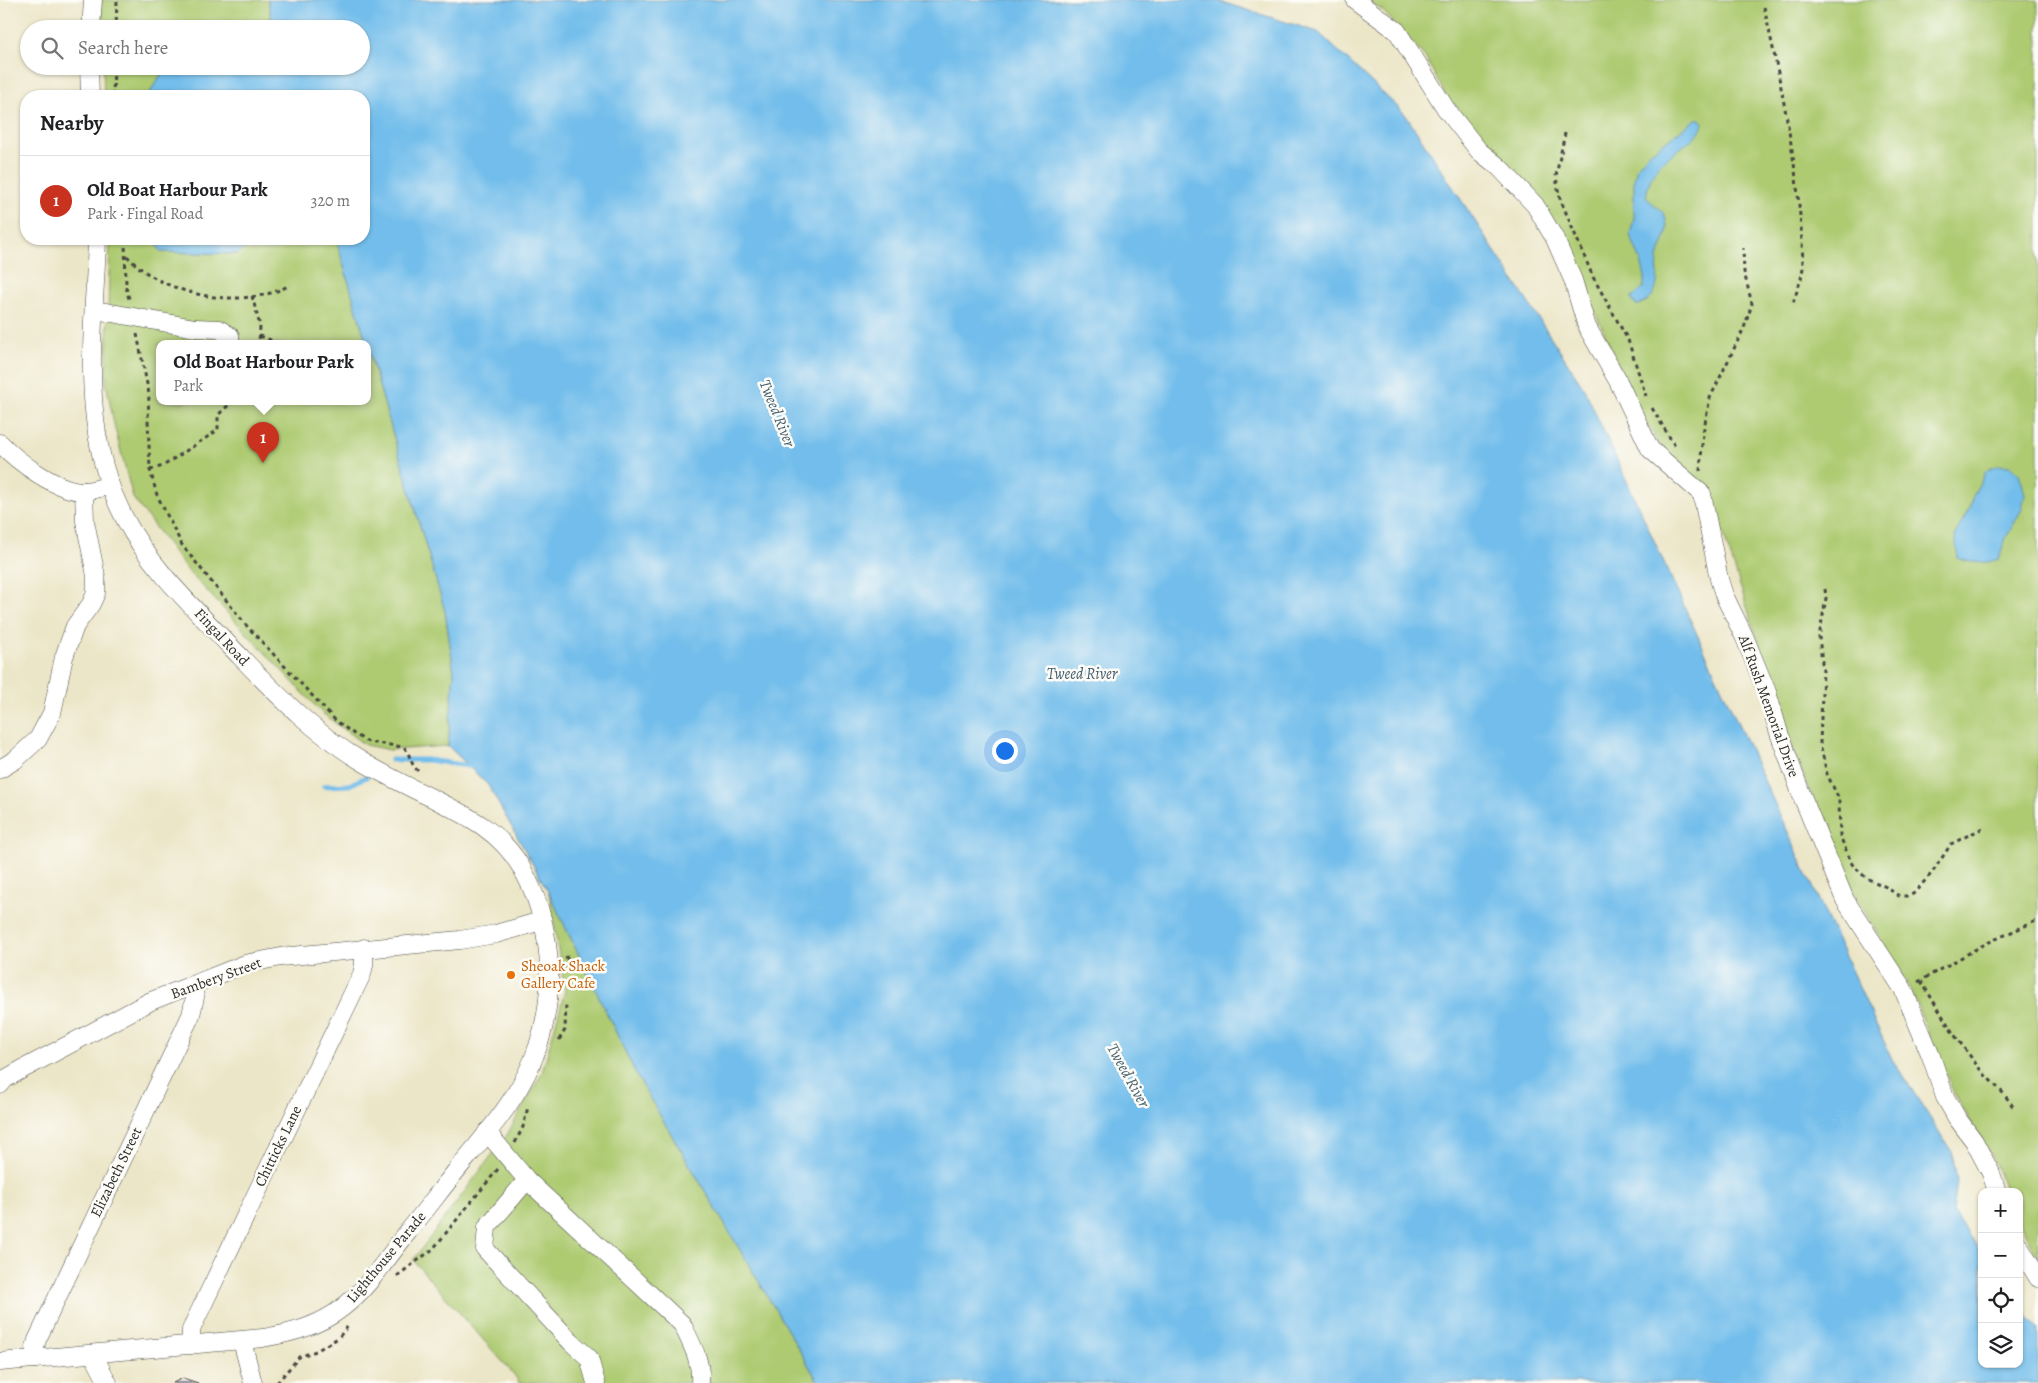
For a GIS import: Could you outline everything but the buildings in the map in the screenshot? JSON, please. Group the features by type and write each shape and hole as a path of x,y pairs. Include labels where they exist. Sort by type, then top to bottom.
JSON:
{"street":[{"path":"92,20 93,0"},
{"path":"1355,0 1397,31 1446,109 1479,151 1499,167 1535,205 1554,239 1573,280 1587,327 1618,382 1650,449 1702,494"},
{"path":"89,75 90,90"},
{"name":"Fingal Road","path":"97,245 91,390 94,419 110,486 132,530 167,578 267,685 304,720 342,749 390,777 463,812 491,831 510,850 524,872 541,921"},
{"path":"95,310 195,328 219,329 230,336 230,340"},
{"path":"0,443 20,461 55,483 84,491 110,486"},
{"path":"0,769 15,760 38,739 52,713 64,657 75,626 91,604 96,593 96,576 85,522 84,491"},
{"name":"Alf Rush Memorial Drive","path":"1702,494 1724,595 1744,636 1767,692 1779,733 1802,796 1845,900 1903,990 1931,1056 1945,1097 1957,1118 1974,1141 1991,1173 1996,1188"},
{"name":"Bambery Street","path":"0,1085 5,1079 21,1070 150,1001 217,974 259,961 364,948 460,940 496,934 541,921"},
{"name":"Lighthouse Parade","path":"0,1362 242,1341 299,1331 318,1323 341,1309 364,1287 487,1132 523,1081 538,1047 549,990 547,946 541,921"},
{"name":"Chitticks Lane","path":"191,1345 195,1321 362,974 364,948"},
{"name":"Elizabeth Street","path":"36,1359 35,1348 37,1340 192,1015 195,997 192,985"},
{"path":"487,1132 527,1180 682,1324 696,1352 701,1373 700,1383"},
{"path":"527,1180 487,1227 485,1249 571,1342 590,1358 596,1383"},
{"path":"2023,1253 2038,1278"},
{"path":"242,1341 253,1383"},
{"path":"93,1354 108,1383"}],"path":[{"path":"116,20 117,0"},
{"path":"1764,8 1796,174 1803,268 1793,303"},
{"path":"114,75 114,90"},
{"path":"1565,133 1556,176 1559,196 1590,269 1628,340 1649,403 1678,450"},
{"path":"125,245 126,287 149,394 150,470 156,495 182,545 246,625 336,721 368,742 404,747 410,764 419,772"},
{"path":"1702,494 1700,458 1710,398 1744,328 1752,304 1744,272 1743,248"},
{"path":"126,256 144,271 178,287 226,298 278,291 290,284"},
{"path":"252,296 258,319 260,340"},
{"path":"260,336 270,340"},
{"path":"150,470 163,466 218,430 218,415 229,405"},
{"path":"1694,462 1700,458"},
{"path":"1824,589 1826,598 1819,638 1824,671 1820,743 1827,774 1839,799 1838,826 1840,836 1852,864 1866,878 1886,887 1899,896 1907,896 1913,894 1932,873 1951,844 1985,827"},
{"path":"1896,978 1908,982 1921,981 1985,944 2038,920"},
{"path":"564,953 568,961 567,981"},
{"path":"1921,981 1953,1033 1982,1072 2004,1094 2014,1108"},
{"path":"555,1046 565,1030 566,1000"},
{"path":"389,1281 433,1250 498,1169 524,1127 529,1101"},
{"path":"277,1383 299,1357 316,1351 338,1338 351,1324"}],"green space":[{"path":"100,0 268,0 271,20 101,20"},
{"path":"1367,0 2038,0 2038,1258 2023,1230 2023,1188 2004,1188 1995,1163 1954,1093 1909,987 1845,878 1793,750 1709,489 1657,442 1627,384 1563,240 1525,180 1452,107 1425,57 1383,11"},
{"path":"103,75 161,75 152,90 104,90"},
{"path":"110,245 157,245 161,252 238,254 247,245 338,245 366,340 156,340 156,405 371,405 371,359 445,611 454,672 448,746 390,750 365,745 322,713 188,571 133,498 115,429 106,383"},
{"path":"549,893 638,1078 819,1383 519,1383 516,1377 413,1260 507,1135 542,1073 565,991"}],"water":[{"name":"Tweed River","path":"268,0 1215,0 1318,32 1405,114 1584,388 1892,1059 1952,1152 1957,1181 1953,1212 1978,1248 1978,1368 2023,1368 2023,1310 2038,1329 2038,1383 819,1383 638,1078 549,893 488,785 448,746 454,672 445,611 371,358 371,340 366,340 338,245 370,245 370,90 152,90 161,75 370,75 370,20 271,20"},
{"path":"1696,119 1700,119 1703,123 1701,129 1691,140 1659,165 1649,184 1646,197 1665,216 1667,230 1658,258 1656,289 1647,301 1636,305 1632,297 1643,288 1645,277 1641,261 1630,235 1634,218 1634,179 1637,167 1648,154"},
{"path":"157,245 247,245 238,254 161,252"},
{"path":"1998,465 2010,466 2019,473 2025,494 2022,509 2006,538 1999,559 1978,563 1958,558 1955,535 1986,471"}],"waterway":[{"path":"391,760 428,760 469,766"},
{"path":"324,786 349,785 366,777"}],"place":[{"name":"Old Boat Harbour Park","path":"263,463"},
{"name":"Sheoak Shack Gallery Cafe","path":"511,975"}]}
